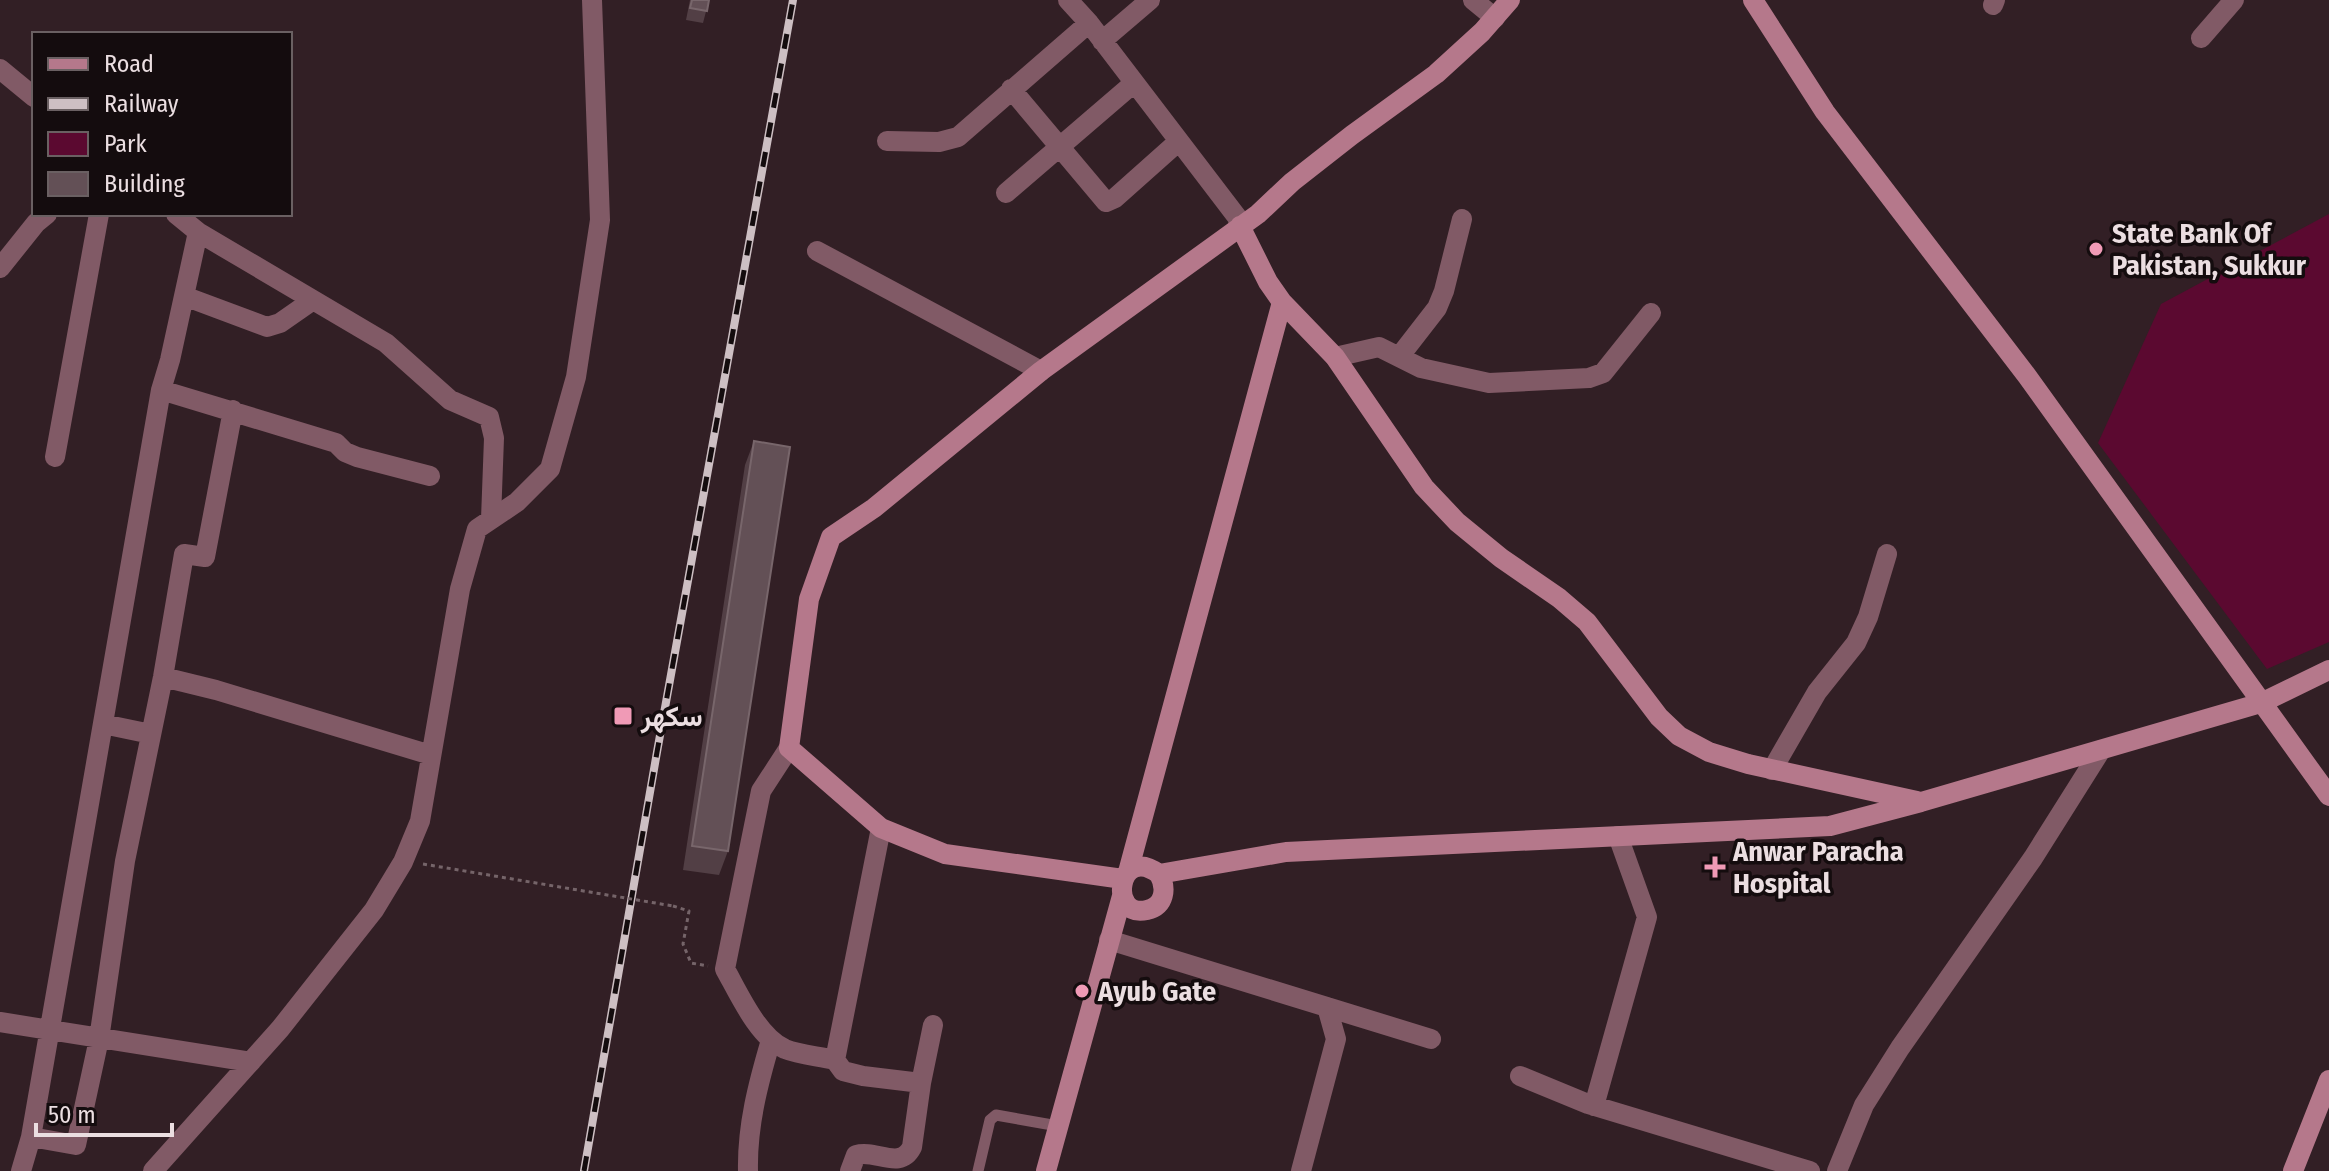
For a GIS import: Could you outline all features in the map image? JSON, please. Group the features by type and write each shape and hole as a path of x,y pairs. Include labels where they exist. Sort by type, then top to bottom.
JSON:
{"street":[{"path":"153,1171 280,1029 374,910 403,862 420,821 460,589 477,529 517,502 550,469 576,377 600,220 592,0"},
{"path":"1102,41 1150,0"},
{"path":"1473,0 1495,18"},
{"path":"921,1083 863,1076 843,1071 835,1060 788,1050 771,1040 725,969 761,791 789,748 809,599 831,537 874,508 1041,371 1258,214 1292,182 1436,74 1510,0"},
{"path":"1753,0 1825,112 2027,376 2329,796"},
{"path":"2201,38 2229,1"},
{"path":"1074,2 1237,217 1268,282 1282,302 1335,357 1424,487 1457,522 1587,622 1659,717 1679,736 1709,752 1772,770 1921,802"},
{"path":"887,141 939,142 958,137 1089,23"},
{"path":"0,69 32,95"},
{"path":"1006,193 1134,83"},
{"path":"1011,89 1106,202 1115,198 1179,141"},
{"path":"0,268 45,216"},
{"path":"55,457 99,216"},
{"path":"178,216 198,232 386,343 450,400 489,417 494,438 491,519"},
{"path":"1399,357 1437,308 1462,219"},
{"path":"21,1171 31,1137 161,390 198,232"},
{"path":"817,251 1041,371"},
{"path":"184,296 267,327 280,323 313,300"},
{"path":"1046,1171 1282,302"},
{"path":"1335,357 1379,347 1421,368 1489,383 1589,378 1603,373 1651,313"},
{"path":"161,390 336,443 345,452 357,457 430,476"},
{"path":"31,1137 76,1145 99,1039 125,861 163,677 184,554 205,557 233,410"},
{"path":"1772,770 1817,692 1856,643 1868,617 1887,554"},
{"path":"1124,882 1136,867 1144,866 1159,874 1286,852 1830,826 2261,703 2329,670"},
{"path":"163,677 431,755"},
{"path":"103,724 151,734"},
{"path":"789,748 881,828 945,854 1124,882"},
{"path":"1837,1171 1871,1093 2033,858 2101,750"},
{"path":"835,1060 881,828"},
{"path":"1594,1106 1647,917 1618,836"},
{"path":"1124,882 1133,908 1141,911 1157,905 1165,890 1159,874"},
{"path":"1109,940 1431,1039"},
{"path":"1301,1171 1336,1039 1327,1007"},
{"path":"0,1022 251,1062"},
{"path":"850,1171 856,1155 866,1152 879,1157 902,1159 908,1156 933,1025"},
{"path":"748,1171 747,1141 771,1040"},
{"path":"1520,1076 1594,1106 1810,1171"},
{"path":"2293,1171 2329,1080"}],"lane":[{"path":"978,1171 990,1120 996,1115 1058,1126"}],"path":[{"path":"423,864 689,911 683,944 691,963 725,969"}],"green space":[{"path":"2329,214 2329,642 2267,669 2098,443 2161,304"}],"building":[{"path":"692,0 709,0 707,11 690,8"},
{"path":"754,441 790,447 728,851 692,846"}],"railway":[{"path":"584,1171 793,0"}],"place":[{"name":"State Bank Of Pakistan, Sukkur","path":"2096,249"},
{"name":"سكهر","path":"623,716"},
{"name":"Anwar Paracha Hospital","path":"1715,867"},
{"name":"Ayub Gate","path":"1082,991"}]}
